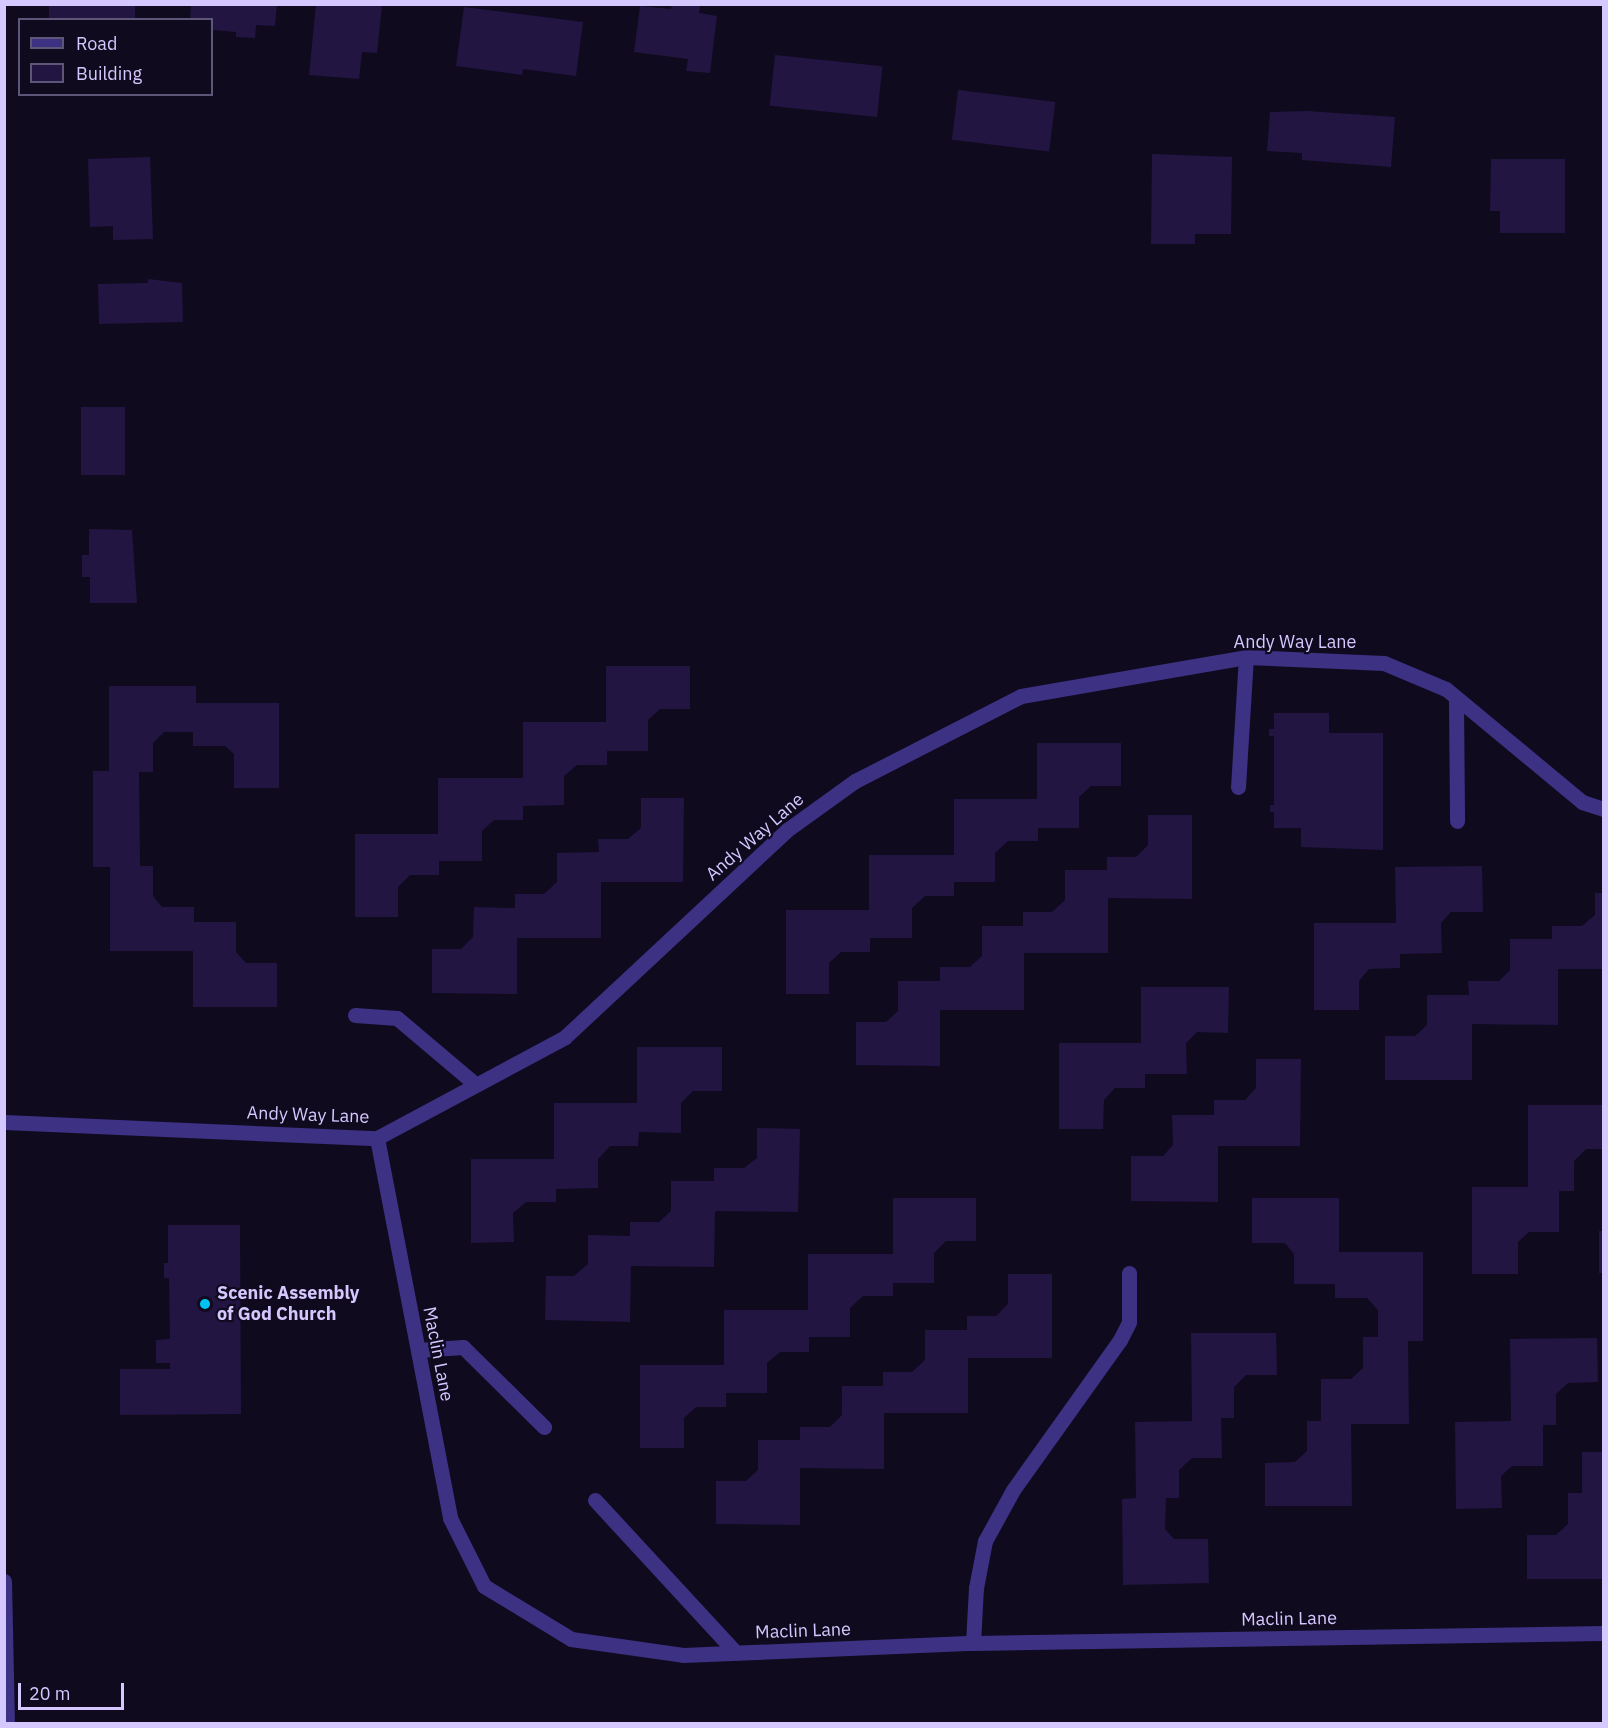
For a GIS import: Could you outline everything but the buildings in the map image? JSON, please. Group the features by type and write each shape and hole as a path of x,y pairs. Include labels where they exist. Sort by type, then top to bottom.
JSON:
{"street":[{"name":"Andy Way Lane","path":"4,1122 377,1137 474,1083 565,1037 787,830 855,781 1021,696 1246,657 1384,663 1446,689 1456,700 1582,802 1604,809"},
{"path":"1238,787 1246,657"},
{"path":"1456,700 1457,821"},
{"path":"355,1015 397,1018 474,1083"},
{"name":"Maclin Lane","path":"377,1137 450,1518 484,1586 571,1639 683,1655 974,1643 1604,1633"},
{"path":"974,1643 976,1588 985,1541 1013,1490 1120,1340 1129,1322 1129,1273"},
{"path":"418,1350 463,1347 543,1427"},
{"path":"595,1500 736,1653"},
{"path":"4,1581 7,1724"}],"place":[{"name":"Scenic Assembly of God Church","path":"205,1304"}]}
